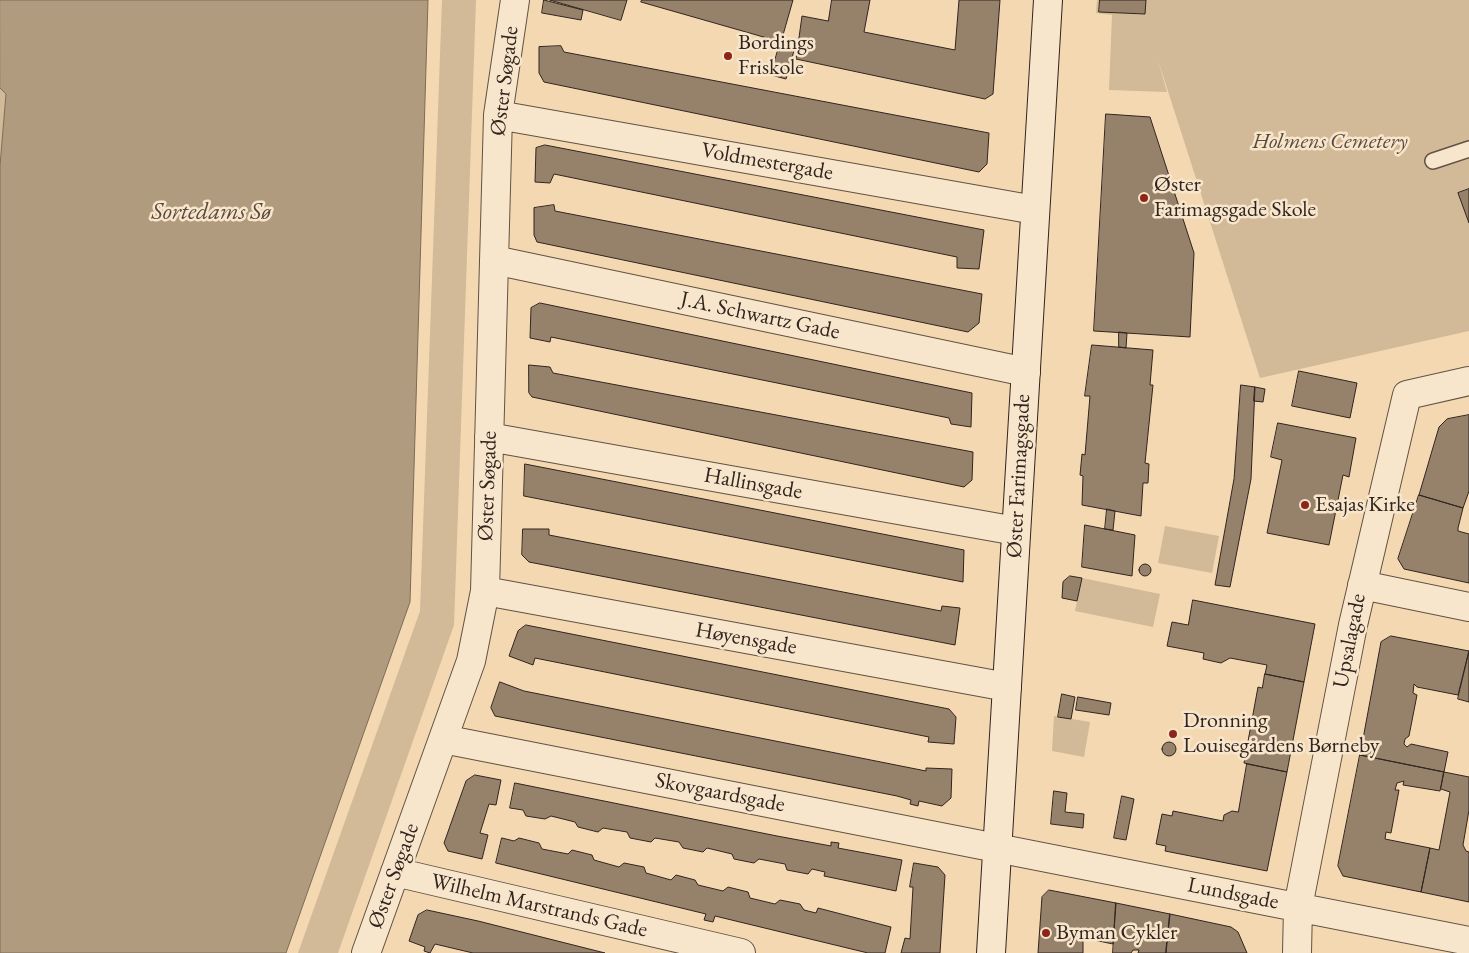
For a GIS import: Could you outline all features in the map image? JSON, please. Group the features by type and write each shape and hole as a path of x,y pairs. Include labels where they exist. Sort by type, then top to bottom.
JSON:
{"street":[{"name":"Øster Søgade","path":"366,953 471,661 485,591 498,115 515,0"},
{"name":"Øster Farimagsgade","path":"991,953 1048,0"},
{"name":"Voldmestergade","path":"498,115 1035,210"},
{"name":"J.A. Schwartz Gade","path":"494,260 1026,372"},
{"name":"Upsalagade","path":"1298,953 1298,907 1362,585 1407,395 1469,381"},
{"name":"Hallinsgade","path":"489,437 1016,532"},
{"path":"1362,585 1469,607"},
{"name":"Høyensgade","path":"485,591 1007,688"},
{"name":"Skovgaardsgade","path":"443,739 997,848"},
{"name":"Lundsgade","path":"997,848 1469,941"},
{"name":"Wilhelm Marstrands Gade","path":"395,872 741,953"}],"lane":[{"path":"1433,161 1469,149"}],"green space":[{"path":"442,0 476,0 454,625 338,953 298,953 420,611"},
{"name":"Holmens Cemetery","path":"1097,0 1469,0 1469,331 1260,378 1158,60 1167,92 1109,90 1112,15 1096,13"},
{"path":"0,88 6,94 0,166"},
{"path":"1165,526 1219,536 1212,573 1158,563"},
{"path":"1082,578 1160,594 1153,627 1075,611"},
{"path":"1054,716 1090,722 1084,757 1052,751"}],"water":[{"name":"Sortedams Sø","path":"0,0 428,0 410,602 286,953 0,953 0,166 6,94 0,88"}],"building":[{"path":"544,0 583,10 581,20 542,13"},
{"path":"550,0 627,0 621,20"},
{"path":"642,0 793,0 781,42 641,2"},
{"path":"832,0 870,0 864,32 955,50 959,0 1000,0 993,94 985,99 796,59 802,16 828,21"},
{"path":"1100,0 1146,0 1145,14 1099,12"},
{"path":"780,43 795,47 786,79 771,75"},
{"path":"561,46 564,52 989,133 987,164 979,172 544,82 539,73 539,47"},
{"path":"1106,114 1150,117 1194,253 1190,337 1094,331"},
{"path":"545,145 984,230 979,269 957,268 957,257 554,174 550,183 535,182 536,148"},
{"path":"1469,189 1469,223 1458,193"},
{"path":"554,205 555,211 982,294 979,323 968,332 537,242 534,235 534,208"},
{"path":"540,303 972,393 971,427 951,424 949,418 551,337 550,342 530,338 531,308"},
{"path":"1119,332 1127,333 1126,348 1119,347"},
{"path":"1092,345 1153,350 1150,385 1153,385 1145,463 1149,464 1148,483 1143,483 1141,516 1082,505 1083,476 1080,475 1082,454 1085,455 1090,396 1085,396"},
{"path":"529,365 550,367 553,373 973,452 972,480 964,487 532,397 529,393"},
{"path":"1299,371 1357,383 1350,418 1292,406"},
{"path":"1241,385 1255,387 1251,479 1230,587 1215,585 1234,479"},
{"path":"1255,387 1265,389 1263,402 1254,401"},
{"path":"1469,415 1469,491 1463,508 1419,495 1439,427 1447,419"},
{"name":"Esajas Kirke","path":"1278,423 1356,438 1349,477 1343,475 1329,545 1267,533 1282,460 1271,457"},
{"path":"525,464 964,550 963,582 524,496"},
{"path":"1419,495 1463,508 1458,531 1469,534 1469,583 1404,569 1398,559"},
{"path":"1107,509 1115,511 1113,530 1105,529"},
{"path":"1085,525 1135,535 1132,576 1082,567"},
{"path":"523,529 549,529 549,535 941,611 942,606 960,608 955,645 529,562 522,555"},
{"path":"1143,564 1147,564 1151,570 1147,576 1143,576 1139,572 1139,568"},
{"path":"1070,576 1082,578 1077,601 1062,598 1063,582"},
{"path":"1193,600 1315,624 1304,682 1265,674 1267,665 1230,658 1221,663 1203,659 1204,653 1167,646 1172,622 1188,625"},
{"path":"526,625 949,709 956,717 954,744 928,742 929,737 535,658 533,665 509,656 518,631"},
{"path":"1391,636 1469,651 1458,695 1417,687 1414,684 1413,693 1417,695 1409,736 1405,739 1404,744 1407,747 1411,744 1448,752 1444,772 1360,755 1381,642"},
{"path":"1469,651 1469,702 1458,699"},
{"path":"1265,674 1304,682 1287,772 1244,763 1258,687 1262,688"},
{"path":"500,682 524,691 926,771 926,768 952,769 951,798 942,806 919,801 918,806 910,804 911,800 897,796 495,716 491,708"},
{"path":"1062,694 1075,697 1071,719 1058,717"},
{"path":"1078,697 1111,703 1109,715 1076,710"},
{"path":"1166,742 1172,742 1176,749 1172,756 1166,756 1162,752 1162,746"},
{"path":"1360,755 1444,772 1440,791 1403,785 1404,781 1397,783 1395,790 1399,790 1391,833 1386,832 1385,839 1430,848 1421,892 1343,876 1338,866"},
{"path":"1247,764 1287,772 1267,871 1165,851 1166,846 1156,844 1162,814 1172,816 1173,811 1223,821 1224,815 1232,811 1238,812"},
{"path":"1444,772 1469,777 1469,810 1463,845 1466,851 1469,852 1469,902 1421,892 1430,848 1439,850 1450,792 1441,789"},
{"path":"475,775 501,780 496,805 489,804 480,833 488,835 482,859 448,851 444,843 466,781"},
{"path":"515,783 831,846 831,842 839,843 838,848 902,860 896,891 824,876 825,872 812,869 808,874 787,870 785,864 759,859 754,863 734,859 732,854 707,848 703,852 683,848 679,842 655,838 651,842 630,838 627,832 603,828 598,832 578,827 575,822 551,816 545,819 526,816 523,810 510,808"},
{"path":"1054,791 1067,793 1065,812 1084,814 1083,828 1051,824"},
{"path":"1122,796 1134,799 1126,840 1114,838"},
{"path":"502,838 514,841 519,838 539,843 542,849 568,854 572,850 592,855 594,860 619,867 624,863 644,867 646,873 671,880 676,875 695,880 698,885 723,891 728,887 748,892 750,898 775,904 780,900 800,904 804,910 816,913 818,908 891,927 885,953 868,953 715,916 713,922 704,920 706,914 496,863"},
{"path":"914,863 938,867 945,875 940,953 901,953 905,938 910,939 913,887 910,887"},
{"path":"1049,890 1116,903 1113,944 1094,940 1093,933 1088,932 1083,935 1083,953 1038,953 1042,897"},
{"path":"1116,903 1170,914 1166,953 1138,953 1139,950 1133,950 1131,953 1113,953"},
{"path":"427,910 605,953 473,953 435,944 430,953 424,951 425,947 409,941 418,915"},
{"path":"1170,914 1231,927 1238,932 1247,953 1166,953"}],"place":[{"name":"Bordings Friskole","path":"728,56"},
{"name":"Øster Farimagsgade Skole","path":"1144,198"},
{"name":"Esajas Kirke","path":"1305,505"},
{"name":"Dronning Louisegårdens Børneby","path":"1173,734"},
{"name":"Byman Cykler","path":"1046,933"}]}
